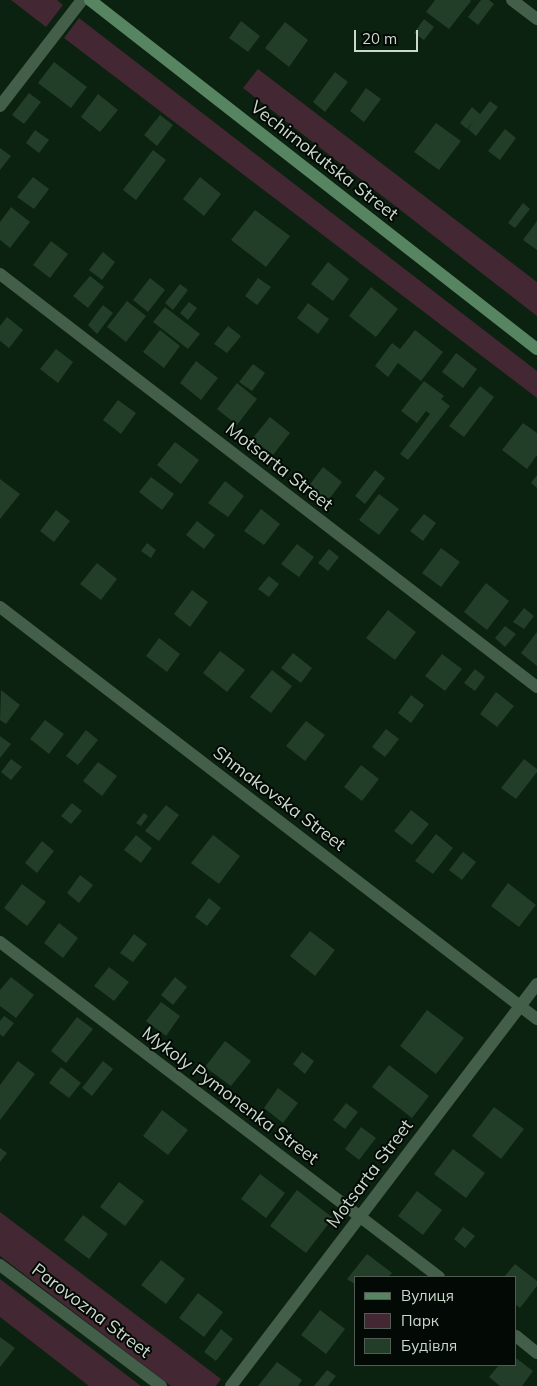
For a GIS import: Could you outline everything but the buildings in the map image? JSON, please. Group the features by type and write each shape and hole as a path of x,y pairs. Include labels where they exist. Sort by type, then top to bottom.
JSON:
{"street":[{"path":"0,106 82,0"},
{"name":"Vechirnokutska Street","path":"90,0 537,349"},
{"path":"512,0 537,19"},
{"name":"Motsarta Street","path":"0,274 537,687"},
{"name":"Shmakovska Street","path":"0,607 537,1019"},
{"name":"Mykoly Pymonenka Street","path":"0,942 437,1276"},
{"name":"Motsarta Street","path":"231,1386 537,984"},
{"name":"Parovozna Street","path":"0,1264 161,1386"},
{"path":"517,1337 537,1353"}],"green space":[{"path":"11,0 57,0 63,5 46,27"},
{"path":"79,18 537,371 537,398 64,38"},
{"path":"258,69 537,282 537,316 243,88"},
{"path":"0,1212 221,1379 216,1386 171,1386 0,1256"},
{"path":"0,1279 141,1386 89,1386 0,1317"}]}
